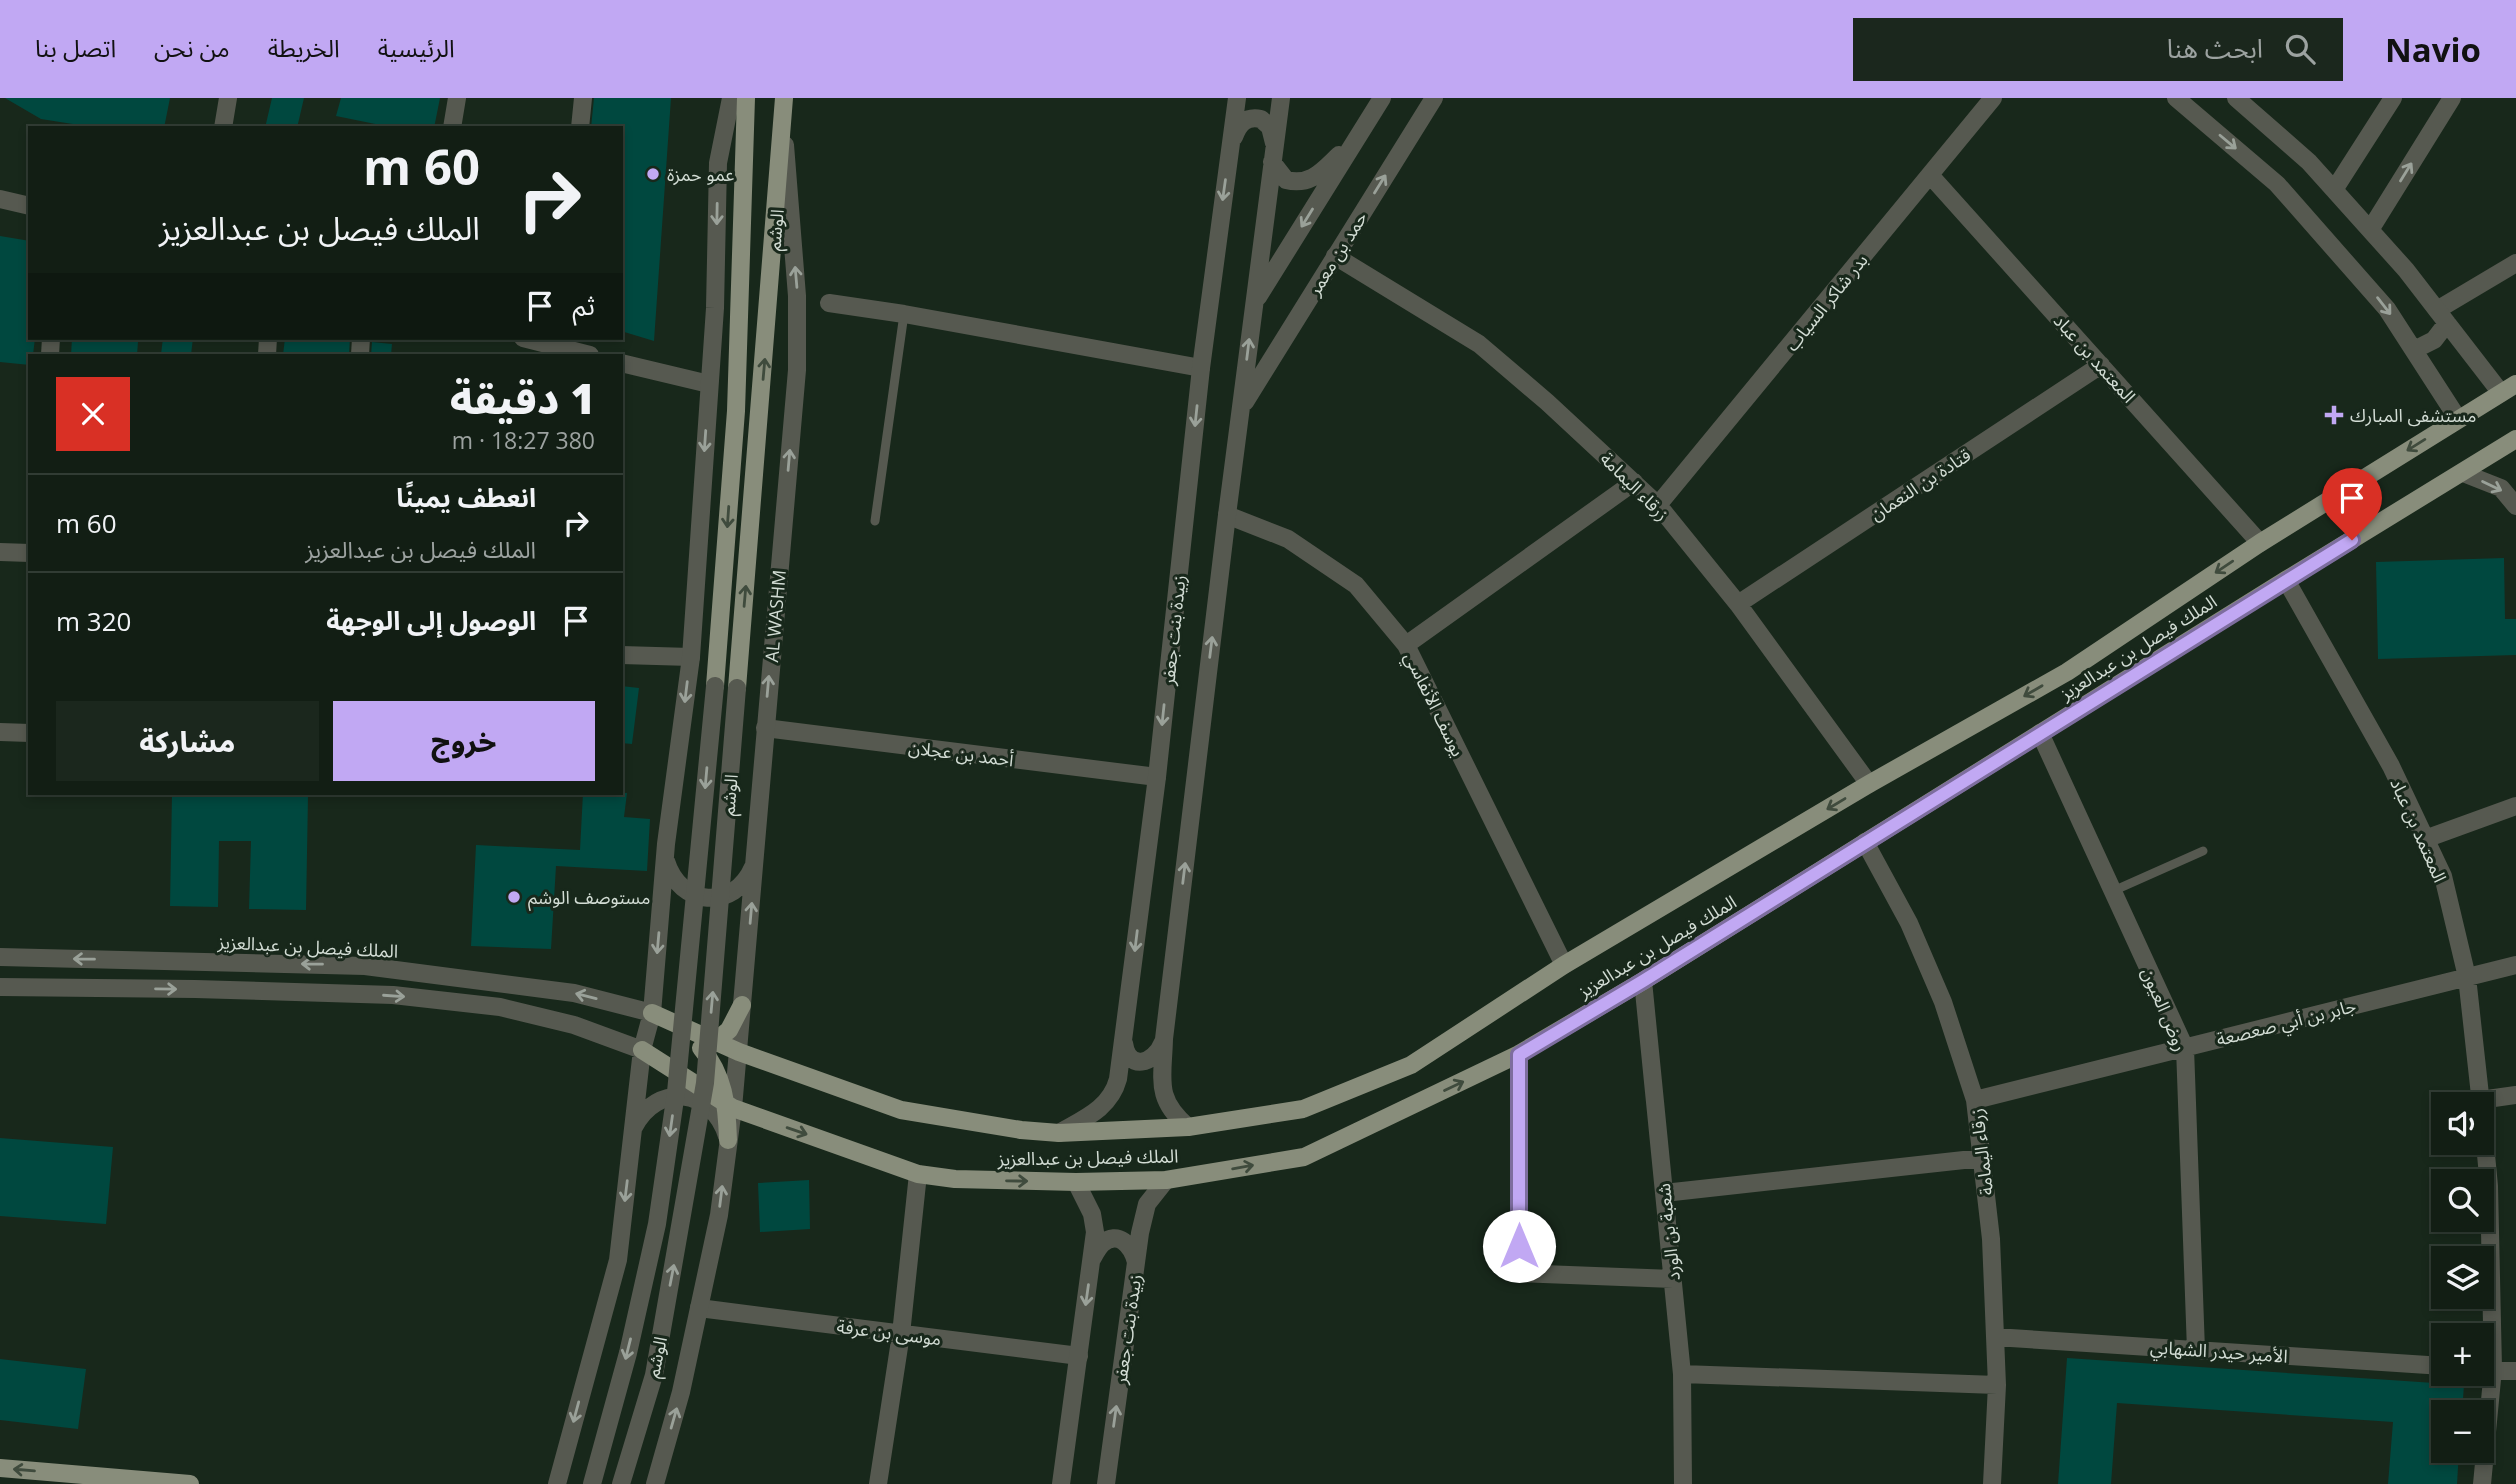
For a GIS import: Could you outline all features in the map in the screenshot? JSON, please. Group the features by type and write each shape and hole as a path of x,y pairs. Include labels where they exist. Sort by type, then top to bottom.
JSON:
{"main road":[{"name":"الوشم","path":"715,686 736,411 746,98"},
{"name":"الوشم","path":"737,688 784,98"},
{"name":"الملك فيصل بن عبدالعزيز","path":"652,1013 710,1046 739,1052 901,1110 1021,1130 1059,1133 1188,1127 1303,1109 1411,1065 1564,965 1869,784 2067,672 2260,543 2508,388"},
{"name":"الملك فيصل بن عبدالعزيز","path":"642,1050 730,1107 918,1174 955,1179 1166,1181 1304,1157 1519,1055 1643,981 2516,439"},
{"path":"642,1050 670,1056 710,1046 729,1030 742,1005"},
{"path":"710,1046 714,1065 730,1107 728,1140"},
{"path":"0,1468 190,1484"}],"street":[{"path":"223,126 228,98"},
{"path":"452,126 457,98"},
{"path":"580,126 583,98"},
{"path":"557,1484 618,1260 642,1050 652,1013 666,844 691,657 715,309 718,163 731,98"},
{"name":"زبيدة بنت جعفر","path":"1059,1133 1099,1109 1114,1093 1124,1043 1157,777 1201,368 1237,98"},
{"path":"1188,1127 1172,1113 1162,1094 1164,1039 1227,515 1281,98"},
{"path":"1254,304 1382,98"},
{"name":"حمد بن معمر","path":"1241,408 1434,98"},
{"name":"بدر شاكر السياب","path":"1658,505 1993,98"},
{"path":"2176,98 2277,184 2387,309 2458,419"},
{"path":"2236,98 2309,162 2442,317 2508,388"},
{"path":"2334,190 2393,98"},
{"path":"2370,230 2452,98"},
{"path":"1230,148 1238,127 1248,119 1261,119 1270,127 1273,154 1286,180 1304,182 1317,177 1359,136"},
{"name":"AL WASHM","path":"730,1107 739,1052 797,370 797,296 784,124"},
{"name":"المعتمد بن عباد","path":"1930,175 2260,543"},
{"path":"0,199 28,206"},
{"name":"زرقاء اليمامة","path":"1335,256 1479,344 1547,402 1658,505 1738,604 1869,784"},
{"path":"2414,350 2434,340 2442,317 2516,263"},
{"path":"829,303 1201,368"},
{"path":"537,340 559,343 587,354"},
{"path":"623,363 709,383"},
{"name":"قتادة بن النعمان","path":"1738,604 2101,365"},
{"path":"2463,473 2501,488 2516,506"},
{"path":"1406,645 1634,482"},
{"name":"يوسف الأنفاسي","path":"1227,515 1288,539 1356,585 1406,645 1564,965"},
{"path":"0,552 28,553"},
{"name":"المعتمد بن عباد","path":"2286,580 2390,766 2443,876 2467,977 2479,1092"},
{"path":"623,655 691,657"},
{"name":"الوشم","path":"592,1484 628,1353 657,1224 676,1092 715,686"},
{"name":"الوشم","path":"621,1484 654,1375 705,1083 737,688"},
{"name":"أحمد بن عجلان","path":"765,728 1157,777"},
{"path":"0,732 28,733"},
{"name":"روض العيون","path":"2040,733 2185,1048 2196,1350"},
{"path":"2425,839 2516,806"},
{"name":"زرقاء اليمامة","path":"1866,842 1909,923 1938,990 1975,1100 1991,1239 1997,1385 1992,1484"},
{"path":"666,844 670,873 679,885 691,894 705,898 721,898 734,892 745,882 753,869 756,854"},
{"name":"الملك فيصل بن عبدالعزيز","path":"0,957 365,966 574,993 652,1013"},
{"name":"جابر بن أبي صعصعة","path":"1975,1100 2516,965"},
{"name":"شعبة بن الورد","path":"1643,981 1682,1374 1683,1484"},
{"path":"0,987 393,995 499,1007 574,1026 642,1050"},
{"path":"1124,1043 1127,1055 1143,1062 1155,1057 1164,1039"},
{"path":"1519,1055 1519,1273 1672,1279"},
{"path":"2494,1102 2516,1095"},
{"path":"633,1130 640,1115 653,1104 668,1097 685,1096 701,1101 714,1111 728,1140"},
{"name":"الوشم","path":"655,1484 681,1392 719,1215 728,1140"},
{"name":"المعتمد بن عباد","path":"2486,1155 2489,1186 2488,1323"},
{"path":"1664,1193 1982,1158"},
{"path":"878,1484 901,1334 918,1174"},
{"name":"زبيدة بنت جعفر","path":"1107,1484 1140,1233 1147,1205 1166,1181"},
{"path":"1061,1484 1096,1232 1092,1214 1076,1182"},
{"path":"1092,1259 1100,1246 1108,1240 1118,1239 1126,1242 1133,1250 1136,1262"},
{"name":"موسى بن عرفة","path":"699,1308 1079,1356"},
{"name":"الأمير حيدر الشهابي","path":"1995,1337 2431,1365"},
{"path":"2494,1369 2516,1371"},
{"path":"1682,1374 1997,1385"},
{"name":"المعتمد بن عباد","path":"2482,1484 2486,1386"}],"lane":[{"path":"875,521 904,314"},
{"path":"2113,891 2203,851"}],"building":[{"path":"5,98 170,98 164,126 85,126 41,119"},
{"path":"272,98 304,98 297,126 265,126"},
{"path":"341,98 440,98 434,126 385,126 336,116"},
{"path":"594,98 671,98 654,341 623,332 623,126 591,126"},
{"path":"0,236 28,241 28,340 35,340 33,354 28,354 28,365 0,362"},
{"path":"72,340 138,342 137,354 71,354"},
{"path":"163,340 193,340 191,354 161,354"},
{"path":"285,340 350,340 349,354 283,354"},
{"path":"372,342 392,344 391,354 371,354"},
{"path":"2504,558 2505,619 2516,619 2516,655 2378,659 2376,562"},
{"path":"623,686 639,688 632,744 623,743"},
{"name":"مستوصف الوشم","path":"627,793 624,817 650,819 647,871 556,866 551,949 471,946 476,845 580,850 583,795"},
{"path":"172,795 308,796 306,910 249,909 251,841 219,841 218,907 170,906"},
{"path":"0,1138 113,1147 106,1224 0,1216"},
{"path":"809,1180 810,1229 760,1232 758,1183"},
{"path":"2067,1358 2431,1383 2431,1386 2464,1386 2463,1400 2431,1400 2431,1463 2458,1463 2457,1484 2388,1484 2393,1422 2117,1403 2111,1484 2058,1484"},
{"path":"0,1359 86,1369 78,1429 0,1420"}],"place":[{"name":"عمو حمزة","path":"653,174"},
{"name":"مستشفى المبارك","path":"2334,415"},
{"name":"مستوصف الوشم","path":"514,897"}],"route":[{"path":"1519,1246 1519,1055 1643,981 2352,540"}]}
